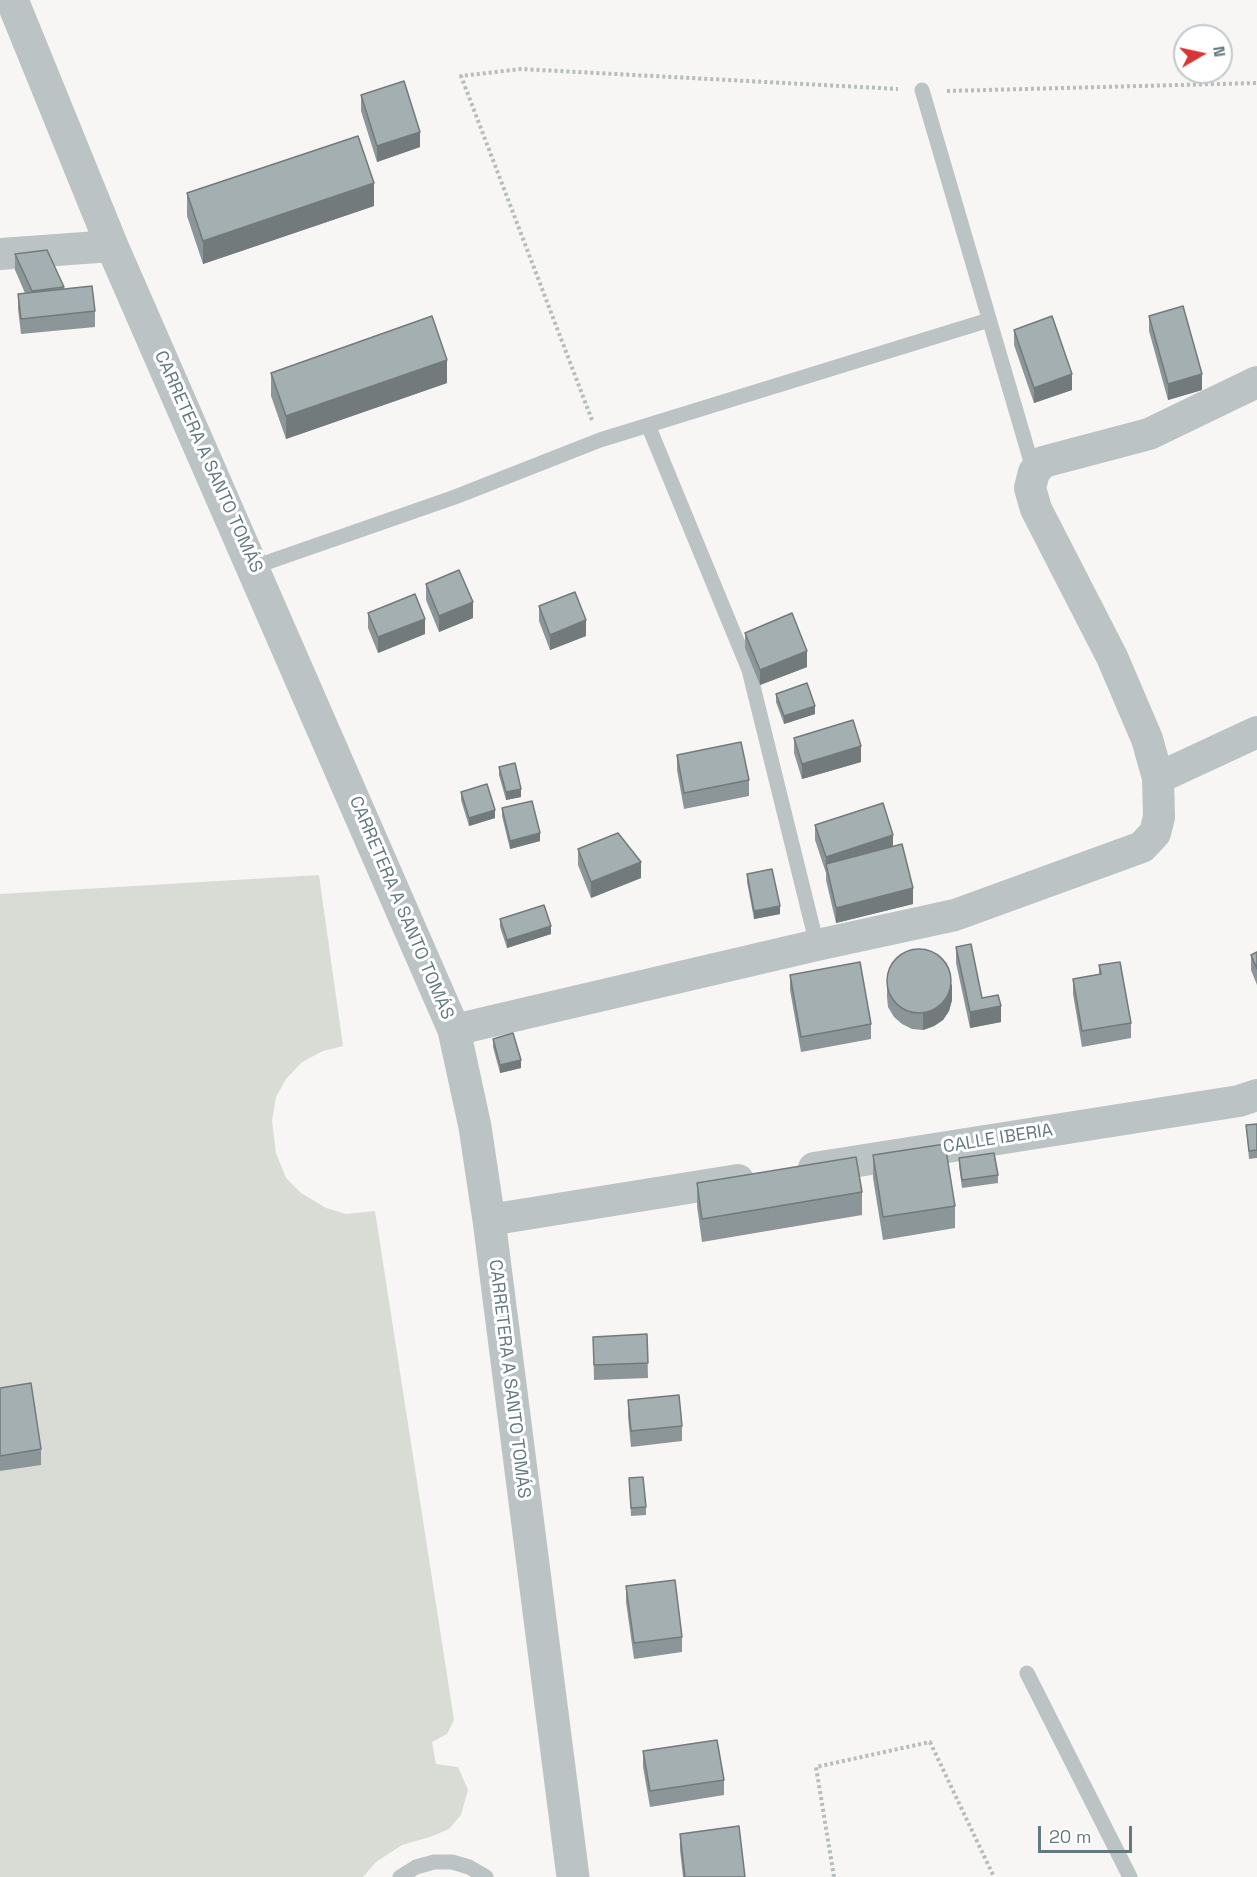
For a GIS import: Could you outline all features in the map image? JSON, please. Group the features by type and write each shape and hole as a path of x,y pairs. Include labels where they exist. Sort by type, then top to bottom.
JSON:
{"street":[{"name":"CARRETERA A SANTO TOMÁS","path":"12,0 112,246 254,567 454,1030 475,1127 489,1220 573,1877"},
{"path":"0,254 112,246"},
{"path":"454,1030 955,915 1142,847 1155,833 1159,817 1158,778 1148,739 1112,657 1036,509 1030,488 1034,472 1043,462 1149,434 1257,382"},
{"path":"1158,778 1257,732"},
{"name":"CALLE IBERIA","path":"489,1220 1239,1101 1257,1095"}],"lane":[{"path":"922,90 1034,472"},
{"path":"254,567 455,497 600,440 989,320"},
{"path":"648,425 749,670 817,945"},
{"path":"1027,1672 1130,1877"},
{"path":"400,1877 417,1867 434,1862 452,1862 469,1867 486,1877"}],"path":[{"path":"600,440 462,76 521,69 939,91 1257,82"},
{"path":"834,1877 816,1767 930,1742 994,1877"}],"shaded area":[{"path":"319,875 343,1046 323,1051 302,1062 286,1079 276,1097 272,1121 276,1153 286,1178 301,1193 326,1208 346,1214 375,1211 454,1720 447,1734 432,1742 436,1764 458,1767 468,1790 461,1815 449,1829 402,1845 376,1862 363,1877 0,1877 0,894"}],"building":[{"path":"404,81 420,132 377,146 361,95"},
{"path":"358,136 374,183 203,241 187,193"},
{"path":"47,250 64,287 32,291 15,254"},
{"path":"92,286 95,311 21,319 18,294"},
{"path":"1183,306 1202,374 1168,384 1149,316"},
{"path":"432,316 447,360 286,416 271,373"},
{"path":"1052,316 1072,374 1034,388 1014,330"},
{"path":"459,570 473,602 439,616 426,584"},
{"path":"575,592 586,620 550,635 539,606"},
{"path":"415,594 425,619 378,637 368,613"},
{"path":"792,613 807,651 760,670 745,633"},
{"path":"807,683 815,706 784,716 776,694"},
{"path":"853,720 861,746 802,764 794,738"},
{"path":"741,742 749,780 684,793 677,755"},
{"path":"515,763 521,789 506,792 499,767"},
{"path":"487,784 495,810 469,818 461,792"},
{"path":"532,801 540,833 510,841 502,808"},
{"path":"883,803 893,835 826,857 815,825"},
{"path":"618,833 641,862 591,882 578,849"},
{"path":"902,844 913,888 836,908 826,864"},
{"path":"772,869 780,906 754,911 747,874"},
{"path":"544,905 551,926 507,940 500,919"},
{"path":"971,944 982,998 998,995 1001,1006 970,1012 956,947"},
{"path":"913,949 925,949 942,958 949,969 951,981 949,993 942,1004 925,1013 913,1013 901,1008 892,999 887,987 887,975 892,963 901,954"},
{"path":"1257,952 1257,969 1251,955"},
{"path":"860,962 871,1024 801,1037 790,975"},
{"path":"1120,962 1131,1023 1082,1031 1073,979 1101,974 1099,965"},
{"path":"513,1033 521,1060 500,1065 493,1039"},
{"path":"1257,1124 1257,1150 1249,1151 1246,1125"},
{"path":"945,1144 955,1206 883,1217 873,1155"},
{"path":"994,1153 998,1175 962,1180 959,1158"},
{"path":"856,1157 862,1192 702,1219 697,1183"},
{"path":"647,1334 648,1363 594,1365 593,1337"},
{"path":"31,1383 41,1449 0,1456 0,1388"},
{"path":"679,1395 682,1426 631,1431 628,1400"},
{"path":"643,1477 646,1507 631,1508 629,1478"},
{"path":"675,1580 682,1637 634,1643 626,1586"},
{"path":"717,1740 724,1780 650,1791 643,1751"},
{"path":"739,1826 745,1877 685,1877 680,1834"}]}
